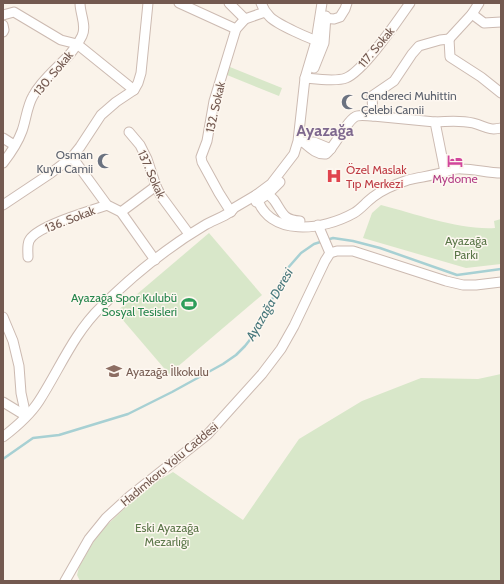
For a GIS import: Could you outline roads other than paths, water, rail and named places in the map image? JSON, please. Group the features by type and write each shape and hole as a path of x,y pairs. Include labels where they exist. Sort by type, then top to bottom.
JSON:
{"street":[{"name":"130. Sokak","path":"3,163 22,132 32,97 41,84 70,54 83,35 84,24 80,3"},
{"path":"3,206 72,157 101,115 116,102 134,90 141,73 148,3"},
{"path":"179,3 236,29"},
{"path":"229,3 245,19"},
{"path":"261,3 265,12 271,18 320,42"},
{"path":"322,3 323,18"},
{"path":"3,437 26,416 39,401 80,332 92,316 118,291 189,234 211,221 232,212 239,211 262,195 277,177 294,154 300,142 303,129 308,78 320,42 323,18 327,3"},
{"path":"323,18 340,17 347,3"},
{"name":"117. Sokak","path":"308,78 344,79 350,76 359,69 378,47 410,3"},
{"path":"373,116 372,96 394,81 419,46 449,39 472,14 479,3"},
{"path":"3,15 14,12 61,40 77,44 134,90"},
{"name":"132. Sokak","path":"232,212 219,193 202,162 201,157 207,141 214,101 236,29 245,19 265,12"},
{"path":"472,14 484,23 501,22"},
{"path":"3,25 3,32"},
{"path":"449,39 450,57 501,92"},
{"path":"300,142 314,142 331,149 342,135 351,119 357,116 373,116 435,122 449,121 473,123 490,130 501,128"},
{"path":"435,122 445,172"},
{"name":"137. Sokak","path":"129,132 140,145 147,159 156,186 166,205 189,234"},
{"path":"3,138 14,145"},
{"name":"136. Sokak","path":"72,157 107,205 121,212 155,260"},
{"path":"262,195 261,208 266,214 277,222 296,226 318,225 348,216 360,209 380,192 408,180 461,168 501,173"},
{"path":"445,172 484,177 501,177"},
{"path":"121,212 156,186"},
{"path":"262,195 284,217 295,220 309,221 325,218 367,202"},
{"name":"136. Sokak","path":"28,257 29,241 34,234 65,219 107,205"},
{"path":"318,225 330,253 337,250 353,251 463,285 501,282"},
{"name":"Hadımkoru Yolu Caddesi","path":"65,581 89,539 106,518 130,496 206,435 262,374 281,349 291,332 330,253"},
{"path":"3,317 13,341 18,360 21,393 26,416"},
{"path":"3,402 26,416"}],"waterway":[{"name":"Ayazağa Deresi","path":"3,459 33,438 59,435 128,414 223,364 236,355 256,332 287,269 301,253 314,244 333,238 353,241 380,248 457,275 501,269"}],"place":[{"name":"Cendereci Muhittin Çelebi Camii","path":"349,102"},
{"name":"Osman Kuyu Camii","path":"105,161"},
{"name":"Mydome","path":"455,161"},
{"name":"Özel Maslak Tıp Merkezi","path":"334,176"},
{"name":"Ayazağa Spor Kulubü Sosyal Tesisleri","path":"189,304"},
{"name":"Ayazağa İlkokulu","path":"114,371"}],"district":[{"name":"Ayazağa","path":"325,130"}],"park label":[{"name":"Ayazağa Parkı","path":"466,247"},
{"name":"Eski Ayazağa Mezarlığı","path":"167,534"}]}
